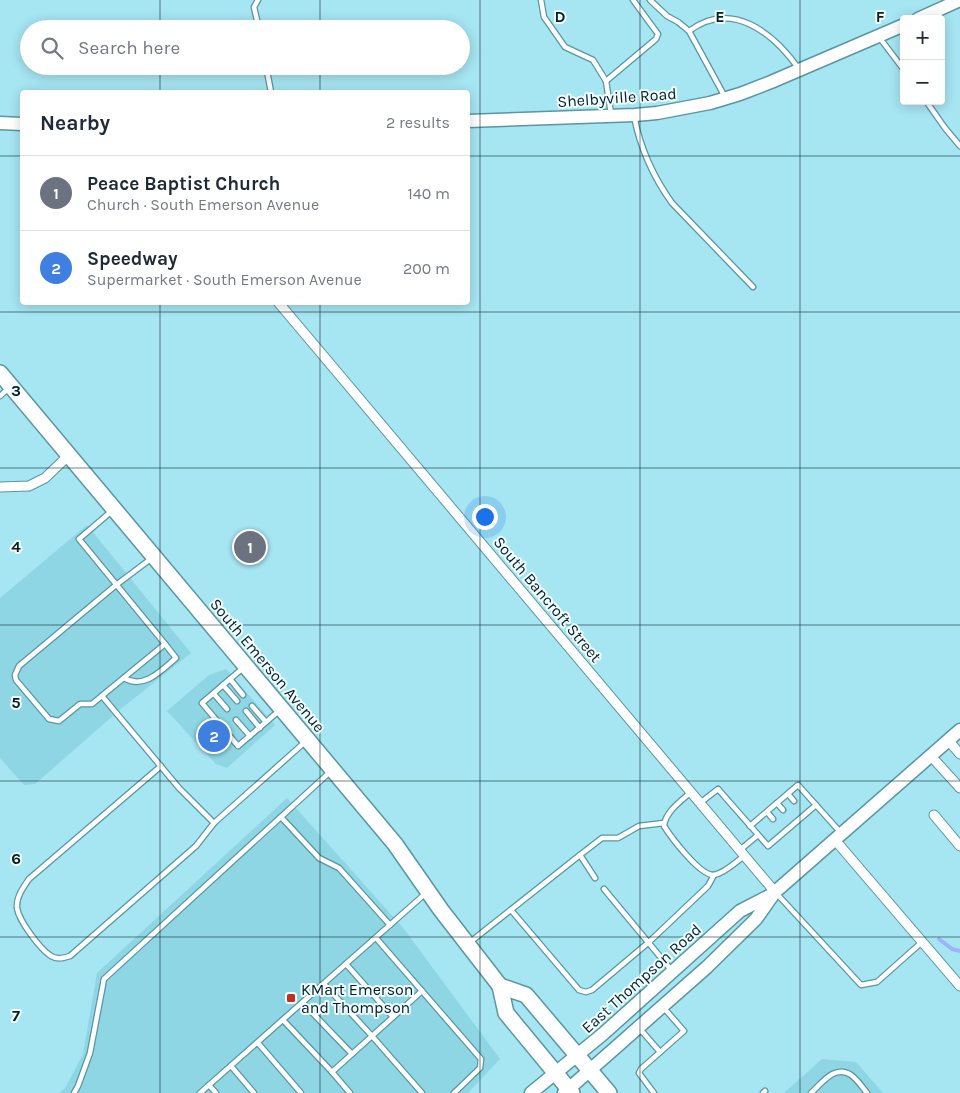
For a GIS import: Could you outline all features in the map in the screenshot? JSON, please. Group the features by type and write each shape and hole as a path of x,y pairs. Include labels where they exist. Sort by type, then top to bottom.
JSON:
{"main road":[{"path":"927,15 960,0"},
{"name":"Shelbyville Road","path":"470,121 634,115 680,109 726,98 755,88 900,27"},
{"path":"0,123 20,124"},
{"name":"South Emerson Avenue","path":"0,373 6,391 69,455 394,844 500,986 506,1013 556,1073 568,1091"},
{"name":"East Thompson Road","path":"531,1093 578,1056 740,911 775,892 960,730"},
{"name":"East Thompson Road","path":"568,1091 589,1070 707,966 756,918 775,892"},
{"path":"500,986 526,995 609,1093"}],"street":[{"name":"South Bancroft Street","path":"281,305 775,892"},
{"path":"0,487 29,486 44,478 69,455"},
{"path":"948,740 960,754"},
{"path":"931,756 960,788"},
{"path":"934,815 960,846"},
{"path":"838,837 922,942 960,986"}],"lane":[{"path":"257,20 254,8 259,0"},
{"path":"541,0 544,17 565,47 594,60 606,81 611,116"},
{"path":"606,81 656,39 658,34 633,0"},
{"path":"650,0 667,16 689,31 726,98"},
{"path":"689,31 696,20"},
{"path":"771,30 800,70"},
{"path":"878,36 900,65"},
{"path":"268,75 271,90"},
{"path":"929,105 944,128 960,146"},
{"path":"634,115 637,134 661,188 672,203 753,287"},
{"path":"114,509 79,539 176,658 154,676 146,680 137,682 124,678"},
{"path":"154,556 116,585 19,666 15,675 16,680 49,719 59,721 80,704 92,704 164,644"},
{"path":"246,666 202,704 238,746 282,709"},
{"path":"230,679 243,695"},
{"path":"223,685 237,701"},
{"path":"214,694 227,709"},
{"path":"102,696 179,788 214,823"},
{"path":"252,706 266,722"},
{"path":"246,711 260,728"},
{"path":"236,720 250,736"},
{"path":"161,766 29,880 20,891 17,907 22,922 51,956 60,959 70,956 196,846 229,808 308,740"},
{"path":"74,1093 90,1053 104,979 333,770"},
{"path":"750,826 798,785 816,805 838,837"},
{"path":"700,804 718,789 768,846 793,821 816,805"},
{"path":"664,824 669,814 691,792"},
{"path":"788,794 794,801"},
{"path":"777,803 783,810"},
{"path":"802,810 805,814"},
{"path":"767,812 773,819"},
{"path":"281,817 319,858 339,868 390,925"},
{"path":"468,944 602,838 618,838 639,826 664,824"},
{"path":"664,824 668,832 691,860 708,874 714,875 723,872 758,835"},
{"path":"580,855 595,878"},
{"path":"511,910 579,990 586,992 592,990 648,942 708,886 714,875"},
{"path":"604,889 673,972"},
{"path":"200,1093 428,891"},
{"path":"775,892 861,985 877,982 922,942"},
{"path":"376,938 481,1059 480,1068 454,1093"},
{"path":"346,964 393,1017"},
{"path":"324,984 422,1093"},
{"path":"332,1072 422,991"},
{"path":"303,1003 352,1054"},
{"path":"654,1093 639,1073 641,1069 684,1031 662,1006"},
{"path":"283,1020 350,1093"},
{"path":"638,1027 660,1052"},
{"path":"258,1043 301,1093"},
{"path":"231,1066 254,1093"},
{"path":"811,1093 832,1073 841,1071 851,1074 867,1093"},
{"path":"209,1085 216,1093"}],"shaded area":[{"path":"87,525 191,653 122,708 35,784 24,785 0,758 0,598"},
{"path":"226,669 275,725 227,768 216,764 167,711 209,675"},
{"path":"287,798 404,929 500,1059 468,1093 59,1093 65,1088 83,1054 97,973"},
{"path":"822,1059 856,1062 883,1093 784,1093"}],"waterway":[{"path":"939,939 952,949 960,951"}],"place":[{"name":"Peace Baptist Church","path":"250,547"},
{"name":"Speedway","path":"214,736"},
{"name":"KMart Emerson and Thompson","path":"291,998"}]}
